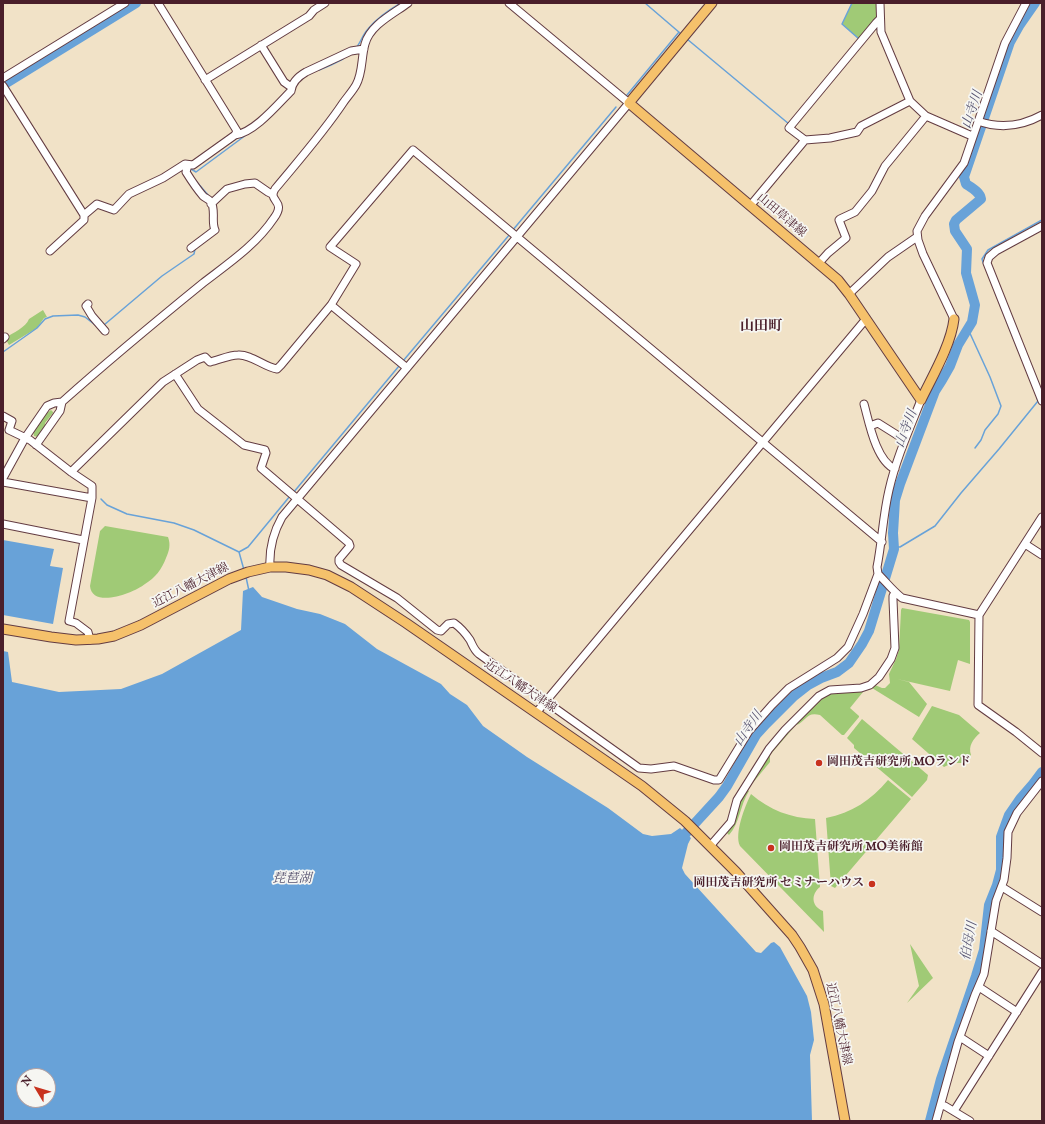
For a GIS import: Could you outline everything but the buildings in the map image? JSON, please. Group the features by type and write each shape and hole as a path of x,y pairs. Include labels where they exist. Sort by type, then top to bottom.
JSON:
{"main road":[{"path":"629,104 712,3"},
{"name":"山田草津線","path":"629,104 838,280 921,400"},
{"path":"921,400 953,329 954,319"},
{"name":"近江八幡大津線","path":"3,629 64,639 90,640 114,636 133,629 215,585 245,573 270,567 286,567 317,572 337,579 351,587 536,712 642,786 698,832 736,872 792,935 808,959 818,982 824,1004 845,1121"}],"street":[{"path":"3,78 125,3"},
{"path":"158,3 237,131 235,135"},
{"path":"205,80 309,16 314,10 325,3"},
{"path":"272,194 326,129 356,85 361,72 367,38 384,19 408,3"},
{"path":"270,567 270,546 274,532 293,496 513,233 629,104 509,3"},
{"path":"880,3 882,32 910,101 926,116 972,136"},
{"path":"954,319 917,237 919,227 925,216 964,163 1005,43 1026,3"},
{"path":"880,19 789,128 805,140 830,138 857,132 861,126 910,101"},
{"path":"261,45 284,82 291,86"},
{"path":"50,252 84,220 84,216 97,204 114,213 129,194 163,178 185,164 193,165 235,135 242,134 270,112 291,90 291,86 299,76 351,51 364,49"},
{"path":"3,86 84,216"},
{"path":"978,121 989,125 1012,126 1031,121 1042,115"},
{"path":"819,263 828,253 846,238 839,220 855,212 872,191 885,166 926,116"},
{"path":"750,206 805,140"},
{"path":"71,472 163,382 197,360 204,357 210,362 239,354 253,359 270,368 277,369 331,305 356,264 330,247 413,150 882,542"},
{"path":"188,165 186,172 203,195 212,204 213,224 215,230 192,248"},
{"path":"3,478 25,438 47,406 62,402 158,320 255,242 277,215 279,207 272,194 256,183 245,184 227,189 212,204"},
{"path":"1042,226 996,251 989,257 987,263 1042,401"},
{"path":"849,294 888,257 917,237"},
{"path":"88,304 86,306 92,316 105,331"},
{"path":"331,305 403,364"},
{"path":"536,712 866,319"},
{"path":"175,374 194,404 204,414 244,445 265,450 266,453 261,468 349,543 350,546 339,559 341,565 397,598 437,630 441,631 448,624 454,623 460,627 471,642 474,651 639,768 651,769 674,766 714,780 719,780 749,731 772,705 789,688 837,658 848,647 879,575"},
{"path":"921,400 905,440 888,492 882,542 877,567 879,575 890,585 895,593 902,598 979,615"},
{"path":"36,445 60,411 62,402"},
{"path":"864,404 879,452 888,465 895,469"},
{"path":"3,416 12,421 10,430 36,445 92,486 92,498 69,621 76,623 88,632 90,640"},
{"path":"870,426 878,423 905,440"},
{"path":"3,482 92,498"},
{"path":"1042,517 979,615 978,705 1042,753"},
{"path":"3,524 83,540"},
{"path":"1025,544 1042,555"},
{"path":"711,845 732,822 736,800 769,749 814,700 830,690 861,688 870,685 879,677 891,659 895,648 893,596 895,593"},
{"path":"936,1121 960,1037 984,974 996,901 1002,887 1007,858 1008,832 1017,813 1042,781"},
{"path":"1002,887 1042,912"},
{"path":"991,931 1042,964"},
{"path":"954,1111 1042,972"},
{"path":"979,986 1017,1012"},
{"path":"960,1037 989,1056"},
{"path":"941,1105 970,1121"}],"green space":[{"path":"852,3 878,3 878,17 859,39 842,24"},
{"path":"43,310 47,317 44,318 37,328 9,345 5,338 22,327 29,319"},
{"path":"51,410 53,413 45,423 45,428 38,437 34,436 33,431"},
{"path":"105,526 168,537 169,545 168,553 162,566 152,579 140,588 123,595 105,598 98,597 92,593 90,586 100,531"},
{"path":"902,608 969,620 970,622 970,664 958,660 950,691 897,679 909,682 927,704 919,717 872,688 875,685 885,688 890,683 889,674 899,650"},
{"path":"834,691 863,692 850,708 859,717 844,735 842,735 820,715 812,714 796,725 770,755 770,762 747,790 749,791 736,825 729,835 727,833 734,823 740,800 774,748 822,697"},
{"path":"932,706 959,715 980,733 972,743 970,749 971,755 964,763 952,763 944,767 912,739"},
{"path":"862,719 928,775 927,780 912,797 854,748 854,745 847,738"},
{"path":"888,780 911,799 835,888 831,886 826,818 844,813 860,805 875,794"},
{"path":"751,794 773,809 797,817 815,819 820,887 815,893 814,903 823,911 824,932 740,846 738,834 739,827"},
{"path":"910,944 933,978 907,1003 919,986"}],"water":[{"path":"3,540 54,549 50,566 63,568 53,624 3,615"},
{"name":"琵琶湖","path":"253,587 262,597 297,609 320,614 345,624 377,649 441,684 450,694 467,705 483,726 527,757 608,808 643,834 652,836 671,834 680,828 691,838 682,868 685,874 756,952 761,953 774,942 780,947 807,996 811,1012 814,1040 810,1055 812,1121 3,1121 3,651 8,652 12,682 59,692 121,689 162,674 241,630 243,591"}],"waterway":[{"path":"3,85 136,3"},
{"path":"356,48 365,33 375,21 383,14 401,3"},
{"path":"645,3 680,33"},
{"path":"852,3 842,24 859,39"},
{"name":"山寺川","path":"680,844 686,833 719,797 727,786 756,735 794,696 808,685 837,672 849,663 869,631 894,549 893,533 895,500 900,484 935,391 950,366 958,345 972,322 975,305 966,273 967,249 955,231 954,224 956,220 981,199 977,192 966,184 964,177 1010,42 1035,3"},
{"path":"627,95 679,32"},
{"path":"687,39 789,124"},
{"path":"319,70 343,59"},
{"path":"512,231 616,107"},
{"path":"190,170 191,169 196,172 246,135"},
{"path":"196,181 208,195"},
{"path":"984,265 982,259 988,250 1042,220"},
{"path":"403,361 510,234"},
{"path":"104,325 162,276 194,254 195,249"},
{"path":"995,292 1018,350"},
{"path":"3,352 37,328 45,319 53,316 78,315 85,317 99,328"},
{"path":"968,329 990,377 1001,406 998,414 985,430 981,440 975,448"},
{"path":"293,493 399,366"},
{"path":"894,547 900,547 935,526 1038,401 1037,398"},
{"path":"239,552 248,547 290,496"},
{"path":"101,499 107,505 127,514 174,523 194,530 239,552"},
{"path":"239,552 244,570"},
{"path":"246,577 249,591"},
{"name":"伯母川","path":"930,1121 941,1079 984,950 989,905 1001,870 1001,837 1009,815 1042,772"}],"place":[{"name":"岡田茂吉研究所 MOランド","path":"819,763"},
{"name":"岡田茂吉研究所 MO美術館","path":"771,848"},
{"name":"岡田茂吉研究所 セミナーハウス","path":"872,884"}],"district":[{"name":"山田町","path":"761,327"}]}
